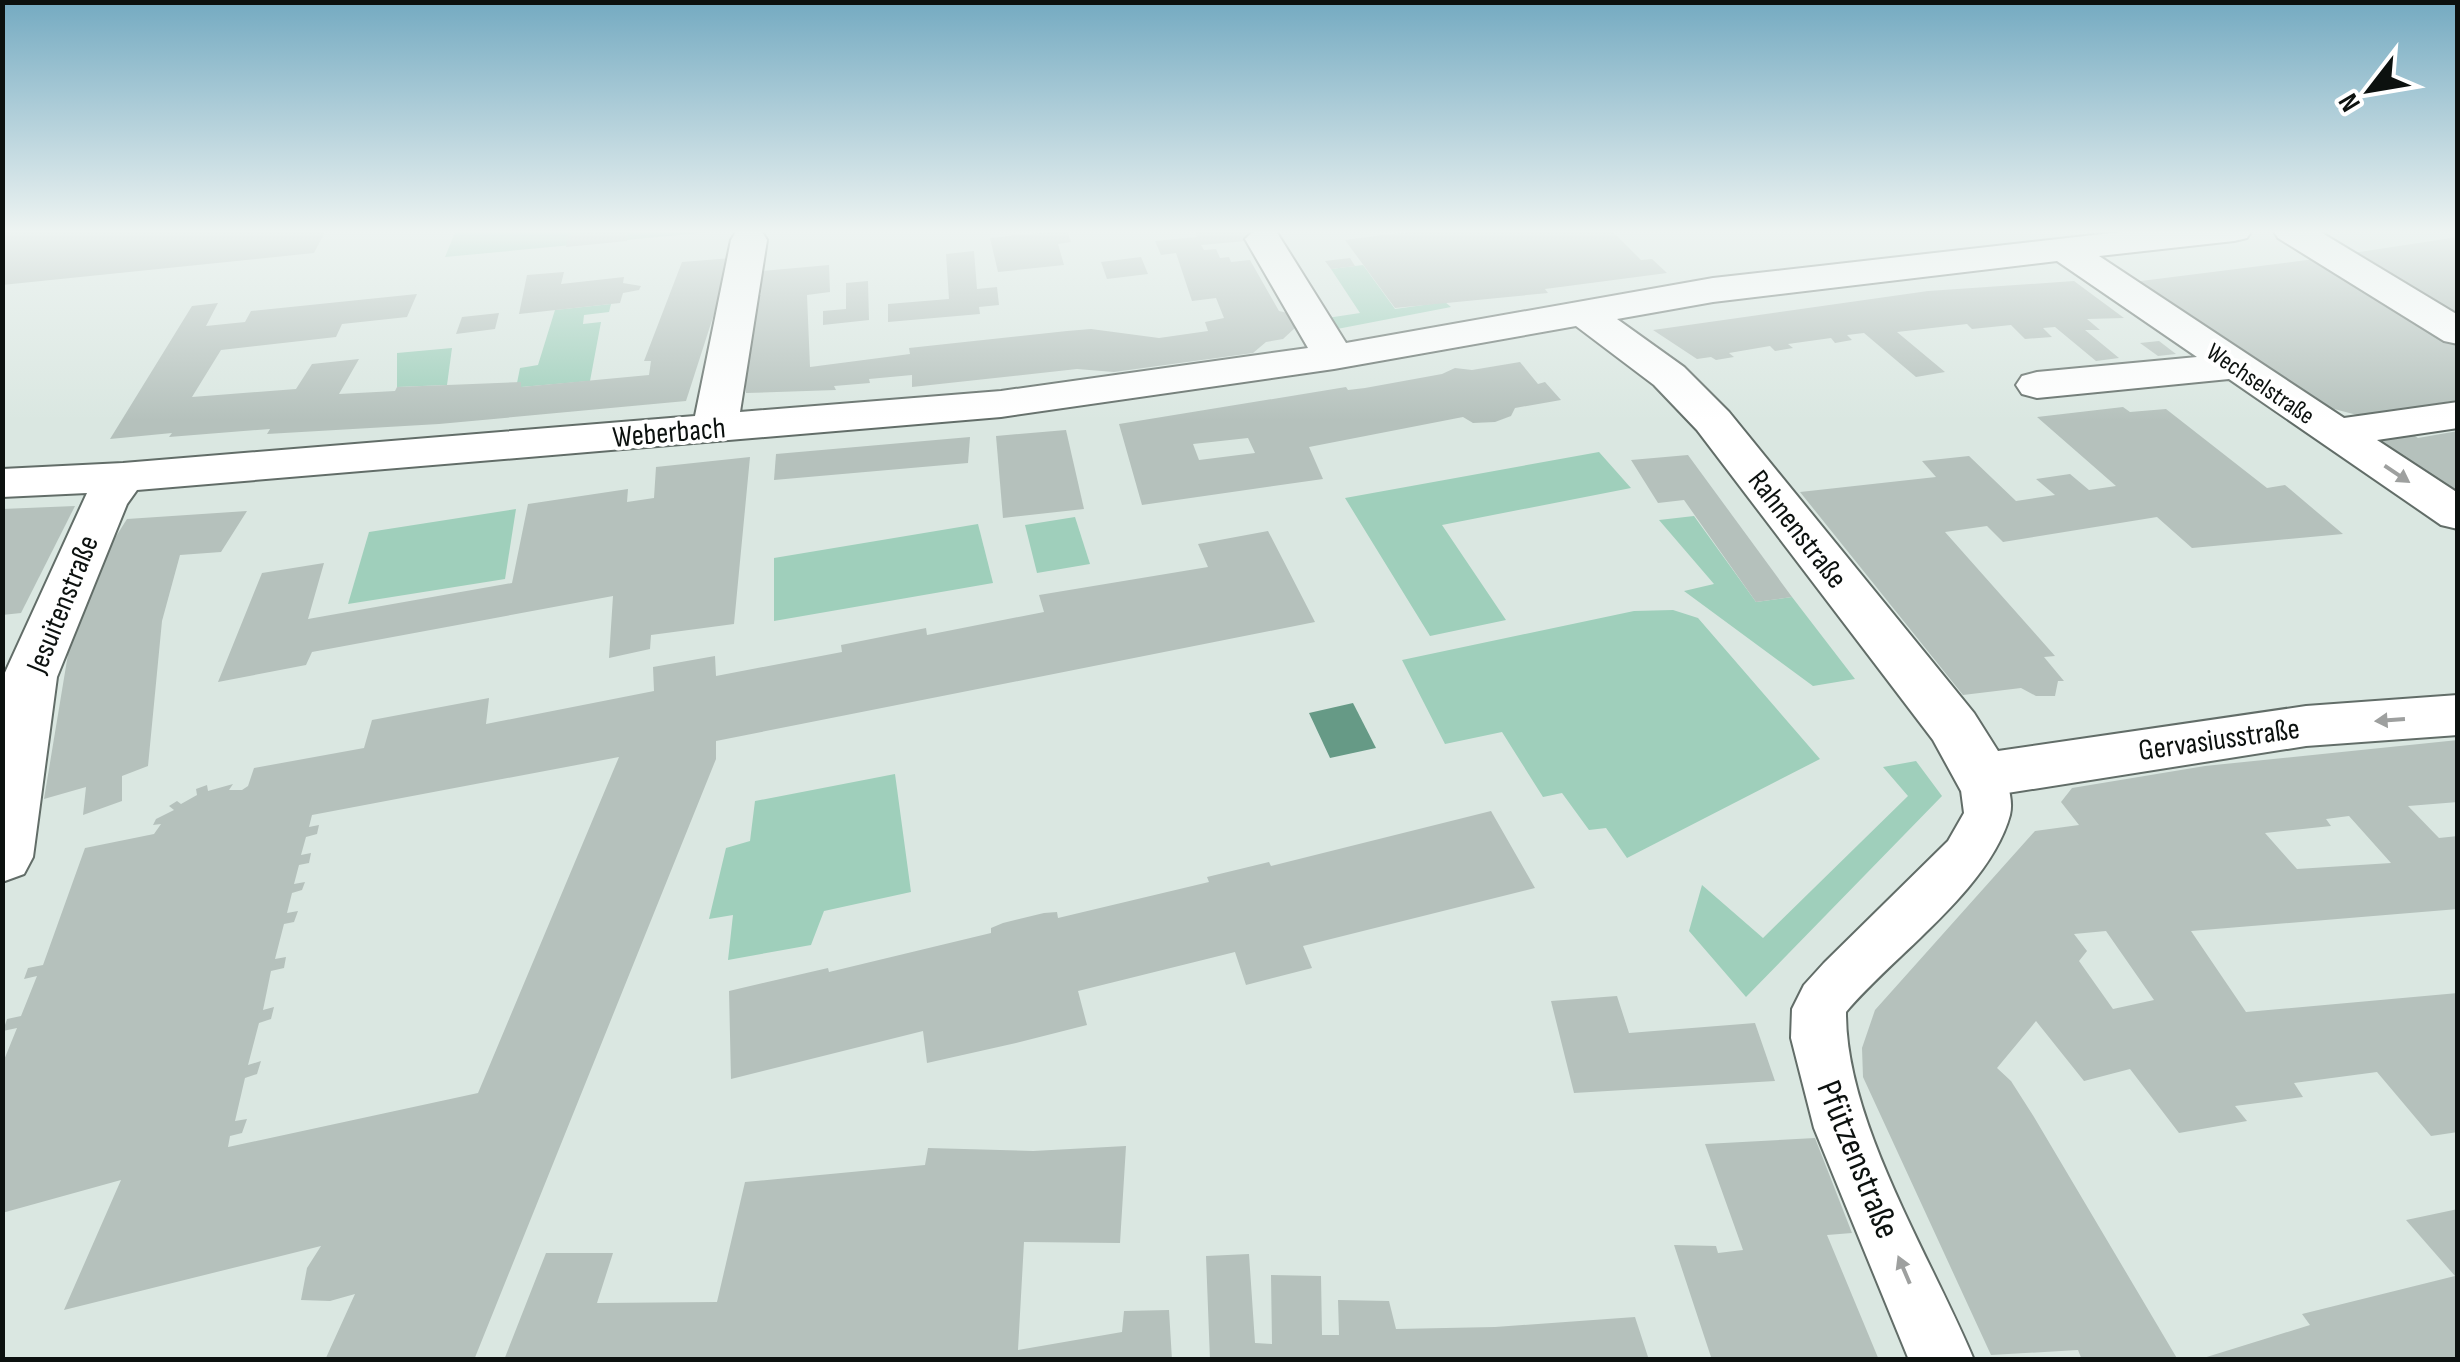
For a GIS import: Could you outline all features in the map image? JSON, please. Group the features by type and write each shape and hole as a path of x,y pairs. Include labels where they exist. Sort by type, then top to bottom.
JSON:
{"street":[{"path":"715,428 739,294"},
{"path":"1296,294 1334,358"},
{"name":"Weberbach","path":"2,482 123,478 1001,404 1334,358 1693,294"},
{"name":"Wechselstraße","path":"2130,294 2458,515"},
{"path":"2395,294 2458,332"},
{"name":"Rahnenstraße","path":"1582,312 1669,376 1713,421 1948,719 1982,775"},
{"path":"2037,385 2238,366"},
{"path":"2336,433 2458,415"},
{"name":"Jesuitenstraße","path":"2,857 30,678 104,503 123,478"},
{"name":"Gervasiusstraße","path":"1982,775 2322,725 2458,715"},
{"name":"Pfützenstraße","path":"1942,1360 1832,1100 1818,1054 1819,1007 1860,958 1974,843 1988,811 1982,775"}],"shaded area":[{"path":"1347,294 1384,294 1395,309 1445,302 1451,307 1337,329 1327,318 1360,313"},
{"path":"611,304 609,312 584,315 583,324 601,322 590,381 521,387 517,383 520,368 538,365 555,310"},
{"path":"452,348 447,385 397,387 397,353"},
{"path":"1599,452 1631,488 1442,525 1506,620 1430,636 1345,498"},
{"path":"516,509 505,579 348,604 369,532"},
{"path":"1694,516 1756,602 1792,597 1855,679 1813,686 1684,591 1714,584 1659,520"},
{"path":"1075,517 1090,564 1037,573 1025,525"},
{"path":"978,524 993,583 774,621 774,558"},
{"path":"1673,610 1698,618 1820,759 1627,858 1606,828 1589,830 1562,793 1543,797 1502,732 1445,744 1402,660 1634,611"},
{"path":"1353,703 1376,748 1330,758 1309,713"},
{"path":"1916,761 1942,796 1746,997 1689,931 1702,885 1763,938 1908,796 1883,767"},
{"path":"895,774 911,892 824,911 811,945 728,960 733,915 709,919 726,848 750,841 755,801"}],"building":[{"path":"417,294 407,317 342,324 336,337 221,350 192,397 296,389 312,364 359,359 339,394 395,391 397,387 521,382 521,387 649,375 651,361 644,361 670,294 721,294 686,401 439,424 267,434 270,429 169,437 172,433 110,439 192,306 218,303 206,326 245,322 251,311"},
{"path":"523,294 623,294 620,303 519,314"},
{"path":"761,294 818,294 807,295 810,367 910,354 909,348 1091,329 1159,338 1208,331 1205,322 1224,318 1216,298 1192,301 1190,294 1269,294 1279,311 1288,313 1296,327 1283,339 1266,342 1253,353 1114,372 1077,369 912,387 912,375 834,386 836,390 746,393 745,297"},
{"path":"846,294 868,294 869,320 823,325 823,311 846,309"},
{"path":"949,294 998,294 999,305 979,307 980,314 888,322 888,304 949,299"},
{"path":"1384,294 1542,294 1395,308"},
{"path":"1910,294 2091,294 2124,318 2087,319 2100,330 2085,330 2119,358 2096,361 2055,327 2043,328 2052,337 2025,339 2011,325 1972,329 1967,324 1897,332 1945,372 1916,377 1864,333 1847,335 1852,340 1835,343 1831,338 1788,344 1793,348 1775,351 1770,346 1729,353 1734,357 1716,360 1697,359 1653,330"},
{"path":"2150,294 2374,294 2458,343 2458,400 2361,416 2311,403"},
{"path":"2411,294 2458,294 2458,322"},
{"path":"499,313 495,329 456,334 462,317"},
{"path":"2159,341 2176,354 2158,356 2140,343"},
{"path":"1520,362 1538,384 1545,382 1561,400 1515,408 1511,416 1495,422 1473,423 1463,417 1309,447 1323,479 1142,505 1119,424 1346,387 1365,388 1442,374 1455,368 1472,370","holes":["1248,438 1255,453 1199,460 1193,444"]},
{"path":"2123,407 2130,412 2166,409 2267,488 2285,485 2343,534 2192,548 2157,517 2003,542 1987,526 1945,532 2055,656 2044,657 2064,681 2058,681 2055,696 2036,696 2021,688 1963,695 1800,492 1936,477 1922,461 1969,456 2016,501 2055,495 2036,479 2070,474 2089,490 2116,486 2037,417"},
{"path":"1066,430 1084,509 1003,518 996,436"},
{"path":"2458,431 2458,501 2360,442 2410,433 2418,438"},
{"path":"970,437 968,463 774,480 776,454"},
{"path":"1688,455 1792,597 1756,602 1684,500 1658,503 1631,460"},
{"path":"750,457 734,624 651,635 650,649 609,658 613,596 312,652 306,665 218,682 262,573 324,563 308,619 512,583 528,504 628,489 627,502 654,498 656,467"},
{"path":"75,506 21,613 2,615 2,509"},
{"path":"247,511 221,552 180,555 162,621 148,766 122,776 122,801 83,815 86,787 44,799 69,648 101,560 127,519"},
{"path":"1268,531 1315,622 716,741 716,759 474,1360 325,1360 355,1294 330,1301 301,1300 307,1268 321,1246 64,1310 121,1180 2,1213 2,1065 17,1028 3,1031 7,1019 21,1016 37,976 24,979 28,968 43,965 85,848 154,834 161,824 153,825 156,819 174,810 169,806 177,801 181,804 197,795 196,789 207,785 208,791 233,784 229,790 242,790 248,786 254,768 364,748 372,720 489,698 486,724 654,691 653,667 715,656 716,676 842,652 841,645 926,628 927,635 1044,612 1039,595 1208,567 1198,544","holes":["619,757 478,1093 228,1147 230,1136 242,1133 247,1119 235,1121 245,1078 257,1074 261,1061 248,1065 259,1023 271,1019 274,1007 263,1010 271,971 284,968 286,957 275,959 284,924 294,922 298,911 287,913 292,893 302,890 305,882 294,884 299,865 309,863 311,853 301,855 306,837 317,834 319,825 309,827 312,815"]},
{"path":"2458,740 2458,802 2408,806 2439,838 2458,836 2458,909 2191,931 2246,1012 2458,993 2458,1132 2431,1136 2377,1072 2294,1083 2303,1097 2235,1106 2247,1121 2179,1133 2130,1069 2084,1081 2036,1021 1997,1068 2011,1081 2034,1117 2178,1360 2082,1360 2078,1350 1991,1355 1863,1077 1862,1048 1875,1010 2035,831 2079,825 2061,802 2072,788 2205,766","holes":["2349,816 2391,863 2297,869 2265,833 2331,826 2326,819","2106,931 2154,1000 2113,1009 2079,961 2087,951 2074,934"]},
{"path":"1491,811 1535,888 1303,946 1312,968 1246,985 1235,952 1078,991 1087,1025 1016,1043 927,1063 923,1031 731,1079 729,991 828,968 829,972 991,933 991,928 1003,923 1044,913 1057,912 1058,918 1209,882 1207,877 1269,862 1271,866"},
{"path":"1617,996 1629,1033 1755,1023 1775,1081 1574,1093 1551,1001"},
{"path":"1815,1138 1852,1233 1827,1235 1879,1360 1712,1360 1674,1245 1716,1246 1718,1253 1743,1250 1705,1144"},
{"path":"1126,1146 1120,1243 1024,1242 1018,1350 1122,1332 1124,1311 1169,1310 1172,1360 504,1360 546,1253 613,1253 597,1303 717,1302 745,1182 925,1165 928,1148 1033,1151"},
{"path":"2458,1209 2458,1360 2197,1360 2310,1325 2302,1314 2455,1276 2406,1220"},
{"path":"1249,1254 1255,1343 1272,1344 1271,1275 1321,1276 1322,1335 1339,1335 1338,1300 1389,1301 1396,1329 1635,1317 1649,1360 1210,1360 1206,1256"}]}
